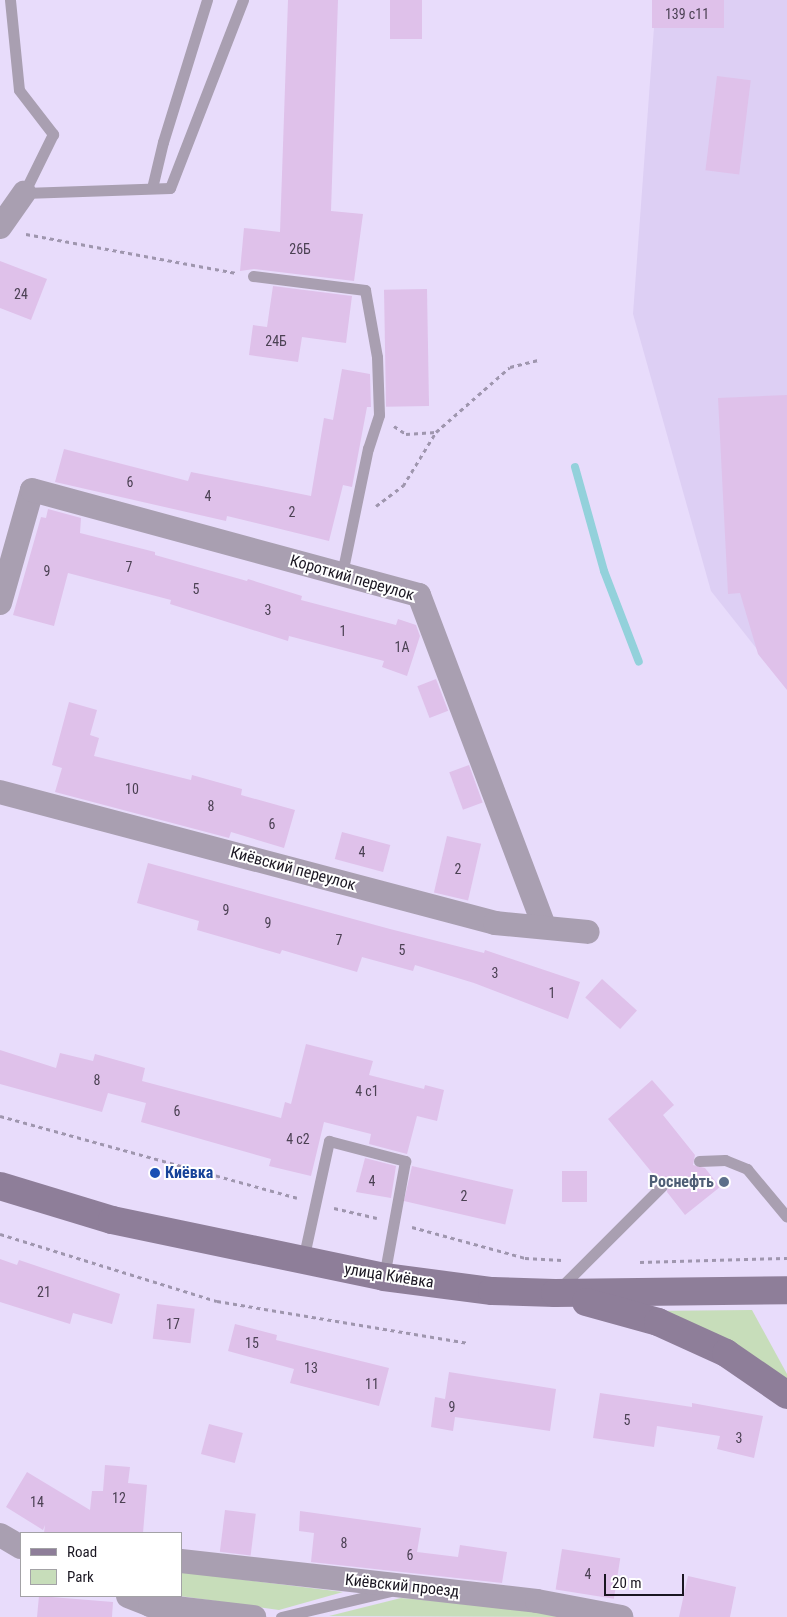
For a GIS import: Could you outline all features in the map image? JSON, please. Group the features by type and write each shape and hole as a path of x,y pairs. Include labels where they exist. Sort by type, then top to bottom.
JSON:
{"main road":[{"name":"улица Киёвка","path":"0,1186 112,1220 384,1277 492,1291 555,1293 787,1290"},
{"path":"555,1293 658,1322 726,1353 787,1395"}],"street":[{"path":"0,227 24,193"},
{"name":"Короткий переулок","path":"0,603 32,490 419,595 544,925"},
{"name":"Киёвский переулок","path":"0,792 495,923 544,925 588,932"},
{"path":"0,1534 20,1546"},
{"name":"Киёвский проезд","path":"182,1561 537,1600 621,1617"},
{"path":"130,1597 150,1605 254,1617"}],"lane":[{"path":"10,0 19,90 52,134 24,193 170,188 243,0"},
{"path":"152,188 163,142 207,0"},
{"path":"253,276 365,290 377,357 379,415 352,522 342,574"},
{"path":"303,1260 328,1142 405,1161 384,1277"},
{"path":"699,1161 725,1160 747,1169 787,1217"},
{"path":"555,1293 662,1186"},
{"path":"280,1617 409,1587"}],"path":[{"path":"23,233 253,276"},
{"path":"352,522 403,486 436,432 510,367 538,360"},
{"path":"379,415 406,434 436,432"},
{"path":"0,1234 216,1300 469,1343"}],"shaded area":[{"path":"656,0 787,0 787,687 711,591 633,314"}],"green space":[{"path":"752,1310 787,1374 787,1382 643,1311"},
{"path":"182,1572 343,1592 279,1610 182,1596"},
{"path":"401,1598 537,1610 571,1617 329,1616"}],"building":[{"path":"288,0 338,0 331,211 363,214 354,281 254,269 240,271 244,228 280,232"},
{"path":"390,0 422,0 422,39 390,39"},
{"path":"652,0 724,0 724,28 652,28"},
{"path":"717,76 751,80 739,174 705,170"},
{"path":"0,261 47,279 31,320 0,308"},
{"path":"273,286 352,296 346,343 302,337 298,362 249,355 253,325 267,327"},
{"path":"427,289 429,406 386,407 384,290"},
{"path":"342,369 370,374 371,407 367,407 352,487 343,485 329,541 227,516 226,521 55,482 64,449 188,481 191,472 311,496 324,418 333,420"},
{"path":"787,395 787,690 758,654 740,593 728,594 718,398"},
{"path":"48,509 81,518 80,533 155,552 155,555 247,581 248,579 302,596 301,600 396,625 398,619 416,625 420,636 407,676 382,667 384,661 289,636 288,641 170,604 171,600 68,573 54,626 13,615 41,517 46,518"},
{"path":"436,679 448,711 430,718 417,686"},
{"path":"69,702 97,710 90,735 99,738 94,756 191,780 192,775 242,789 241,795 295,810 284,848 231,832 229,838 55,792 62,768 52,765"},
{"path":"469,765 483,803 463,810 449,772"},
{"path":"342,832 390,845 383,872 335,859"},
{"path":"447,836 481,844 468,900 434,893"},
{"path":"148,863 390,929 484,953 485,950 580,982 568,1019 474,983 415,965 413,971 362,957 357,972 282,950 280,954 197,930 199,921 137,903"},
{"path":"602,979 637,1010 620,1029 585,998"},
{"path":"306,1044 373,1061 369,1075 424,1089 425,1085 444,1090 437,1121 417,1116 407,1154 369,1144 371,1134 324,1122 311,1176 269,1166 271,1159 141,1122 146,1103 108,1093 102,1112 0,1084 0,1050 56,1068 60,1053 93,1061 95,1054 145,1068 142,1081 281,1118 285,1102 291,1104"},
{"path":"652,1080 674,1105 663,1115 695,1155 693,1165 705,1168 720,1187 685,1215 667,1192 668,1181 658,1180 608,1119"},
{"path":"365,1158 396,1166 391,1198 356,1192"},
{"path":"412,1166 513,1189 505,1224 404,1201"},
{"path":"562,1171 587,1171 587,1202 562,1202"},
{"path":"0,1259 17,1265 19,1260 120,1294 112,1324 73,1313 70,1324 0,1302"},
{"path":"157,1304 195,1309 190,1343 153,1339"},
{"path":"235,1324 277,1335 276,1340 389,1368 379,1406 290,1383 294,1369 228,1351"},
{"path":"449,1372 556,1389 550,1431 455,1417 453,1431 431,1427 435,1397 445,1399"},
{"path":"600,1393 692,1407 692,1403 763,1416 754,1458 717,1449 720,1436 657,1426 654,1447 593,1438"},
{"path":"209,1424 243,1433 235,1463 201,1454"},
{"path":"105,1465 130,1467 128,1483 147,1485 143,1532 44,1532 45,1525 43,1530 6,1507 27,1472 90,1510 92,1491 103,1491"},
{"path":"225,1510 256,1514 251,1555 220,1552"},
{"path":"300,1511 421,1528 417,1552 458,1557 460,1545 507,1552 502,1583 311,1562 314,1533 299,1531"},
{"path":"562,1549 620,1558 614,1599 556,1589"},
{"path":"688,1576 736,1587 730,1617 679,1617"},
{"path":"39,1597 113,1602 112,1617 37,1617"}],"waterway":[{"path":"575,467 604,571 639,662"}],"place":[{"name":"Киёвка","path":"155,1173"},
{"name":"Роснефть","path":"724,1182"}]}
